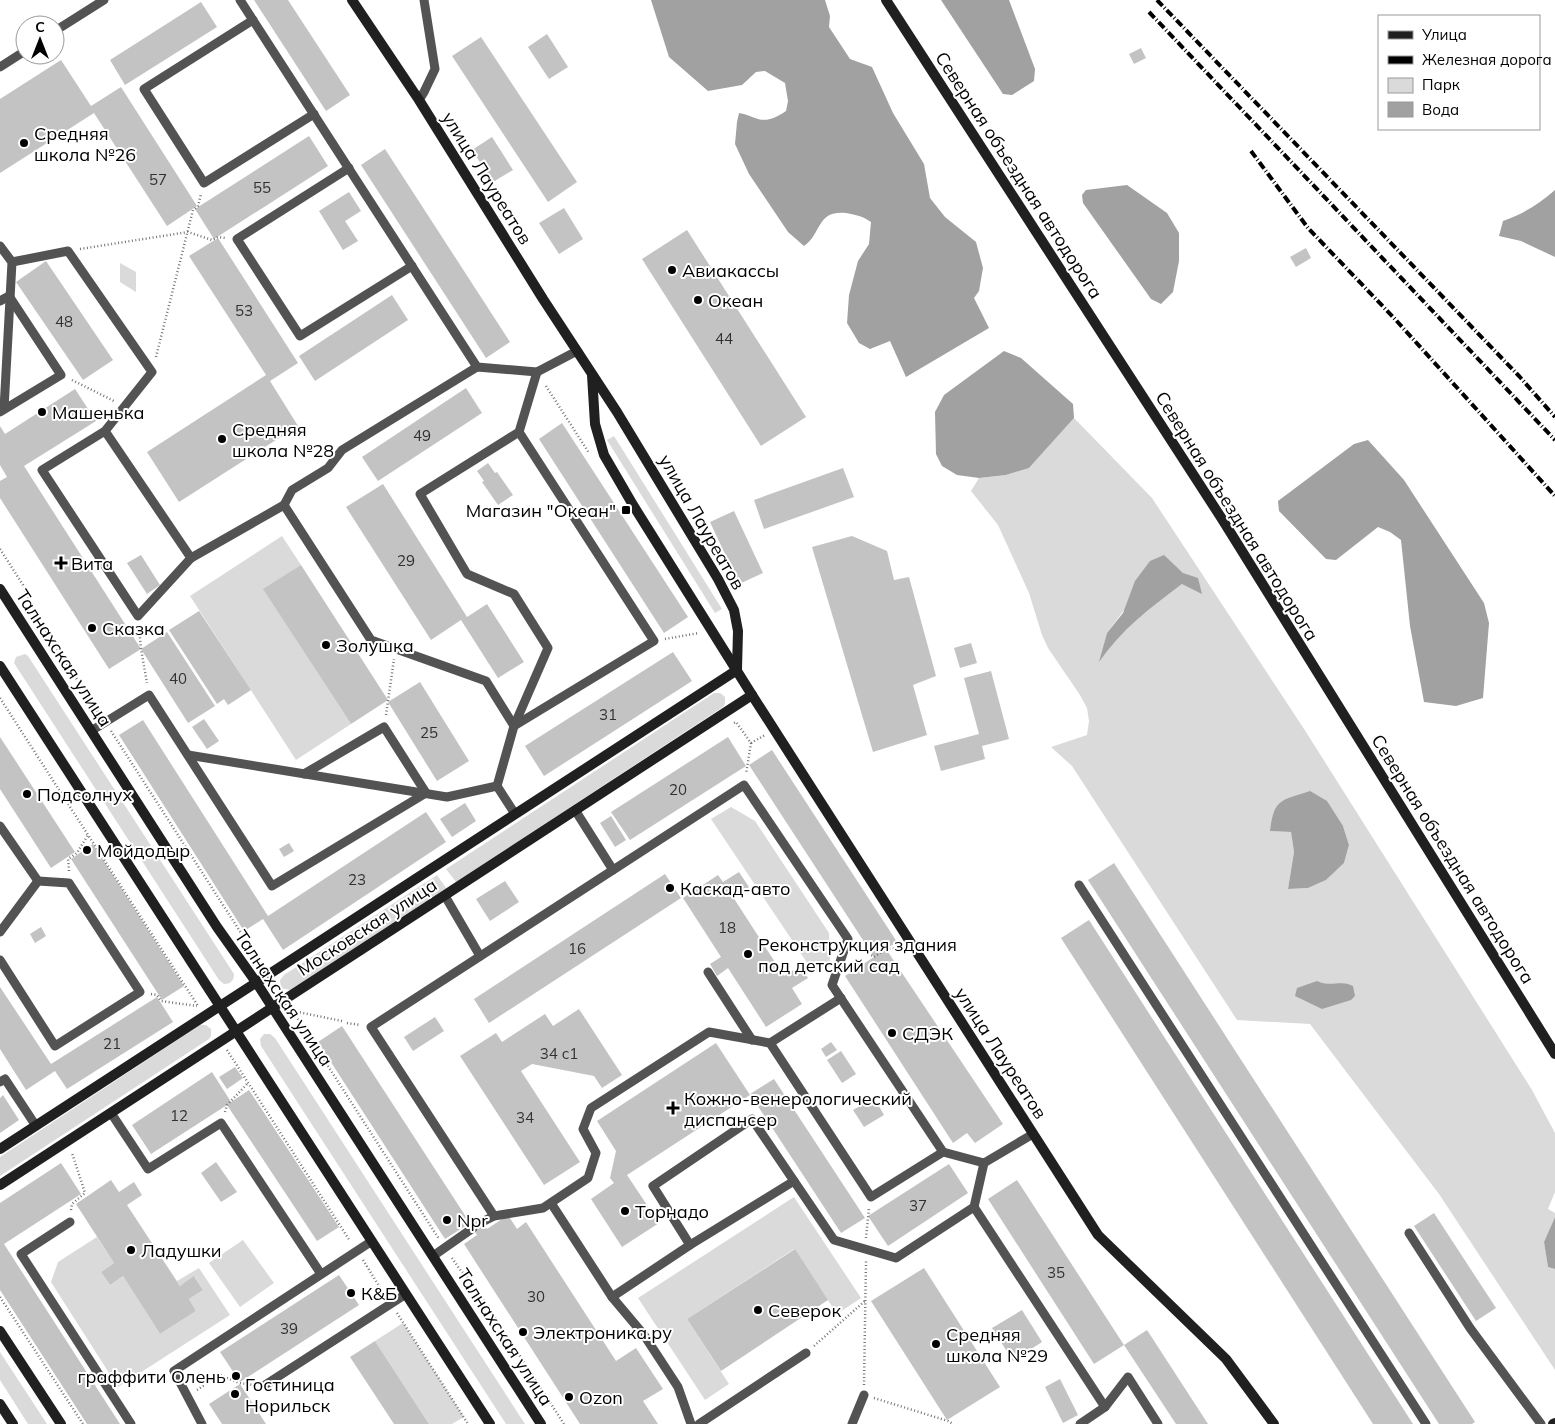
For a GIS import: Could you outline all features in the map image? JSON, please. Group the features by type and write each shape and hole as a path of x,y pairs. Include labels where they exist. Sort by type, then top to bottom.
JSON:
{"street":[{"name":"улица Лауреатов","path":"352,0 418,100 675,505 734,610 738,631 737,670"},
{"name":"Северная объездная автодорога","path":"886,0 1222,520 1555,1054"},
{"name":"улица Лауреатов","path":"592,375 595,424 604,456 752,695 1098,1235 1226,1358 1274,1424"},
{"name":"Талнахская улица","path":"0,589 217,928 273,1008 541,1424"},
{"path":"0,666 4,679 220,1006 490,1424"},
{"name":"Московская улица","path":"0,1149 737,670"},
{"name":"Московская улица","path":"0,1185 752,695"},
{"path":"0,1331 61,1424"},
{"path":"0,1404 13,1424"}],"lane":[{"path":"65,25 104,0"},
{"path":"240,0 477,367"},
{"path":"418,100 435,69 424,0"},
{"path":"253,20 144,89 204,183 314,114"},
{"path":"0,67 15,57"},
{"path":"349,168 237,239 300,336 412,266"},
{"path":"0,246 12,262 2,410"},
{"path":"12,262 68,251 152,372 105,431 42,470 138,616 191,558 284,505 292,490 328,468 342,450 477,367 537,372 577,351"},
{"path":"0,301 9,296"},
{"path":"2,410 61,375 9,296"},
{"path":"516,814 497,786 514,726 548,648 514,594 467,574 420,494 519,432 537,372"},
{"path":"105,431 191,558"},
{"path":"514,726 654,641 519,432"},
{"path":"284,505 371,640 486,681 514,726"},
{"path":"91,731 149,694 272,886 426,793"},
{"path":"304,774 384,727 426,793"},
{"path":"188,756 447,797 497,786"},
{"path":"494,1216 371,1028 744,785 848,939 832,985 943,1152 984,1163 1033,1134"},
{"path":"575,810 613,870"},
{"path":"0,826 38,881"},
{"path":"0,932 38,881"},
{"path":"0,960 55,1046 140,992 69,883 38,881"},
{"path":"1079,885 1426,1424"},
{"path":"444,896 480,956"},
{"path":"708,972 752,1040"},
{"path":"482,1222 494,1216 543,1208 588,1178 596,1153 583,1129 590,1108 709,1032 770,1043 841,998"},
{"path":"770,1043 871,1197 943,1152"},
{"path":"0,1082 5,1079 36,1126"},
{"path":"111,1112 148,1169 222,1123 321,1274"},
{"path":"690,1245 653,1186 752,1119 834,1240 896,1258 974,1207 984,1163"},
{"path":"612,1297 690,1245 794,1181"},
{"path":"551,1203 612,1297 644,1335 678,1387 690,1424"},
{"path":"974,1207 1105,1407"},
{"path":"70,1222 21,1254 131,1424"},
{"path":"433,1256 473,1228"},
{"path":"1409,1233 1470,1328 1540,1424"},
{"path":"202,1424 174,1371 372,1240"},
{"path":"265,1385 406,1294"},
{"path":"699,1424 806,1353"},
{"path":"1080,1424 1105,1407 1128,1377 1158,1424"},
{"path":"852,1424 864,1395"}],"path":[{"path":"152,372 193,210 198,206 204,183"},
{"path":"68,251 188,232 212,240 218,238 237,239"},
{"path":"61,375 124,406"},
{"path":"0,549 23,585 36,616 268,975"},
{"path":"138,616 141,649 149,694"},
{"path":"654,641 703,633"},
{"path":"384,727 395,648"},
{"path":"0,698 205,1016"},
{"path":"736,722 751,743 744,785"},
{"path":"68,859 77,853 88,835"},
{"path":"848,939 874,957 886,949 913,946"},
{"path":"140,992 158,995 162,1002 198,1006"},
{"path":"285,1000 445,1248 461,1271 472,1282 564,1424"},
{"path":"292,1010 342,1021"},
{"path":"347,1022 354,1024"},
{"path":"221,1041 468,1424"},
{"path":"231,1102 248,1083"},
{"path":"72,1153 85,1193 72,1204"},
{"path":"871,1197 867,1217 864,1395 953,1424"},
{"path":"0,1297 82,1424"},
{"path":"806,1353 866,1300"},
{"path":"188,1396 220,1376 239,1383 265,1385"}],"green space":[{"path":"120,263 136,272 136,292 120,282"},
{"path":"1074,418 1152,498 1306,732 1532,1090 1555,1133 1555,1192 1548,1209 1555,1213 1555,1217 1544,1242 1548,1267 1555,1269 1555,1370 1439,1194 1310,1024 1237,1020 1072,766 1051,747 1087,735 1089,721 1087,708 1048,648 1029,593 998,525 971,491 979,478 1006,475 1029,468","holes":["1164,556 1183,573 1182,584 1150,608 1113,642 1100,660 1107,633","1343,826 1349,845 1344,863 1326,880 1308,888 1288,889 1294,852 1291,832 1271,831"]},
{"path":"614,436 722,609 715,613 607,440"},
{"path":"282,536 301,565 264,590 351,724 296,760 190,596"},
{"path":"25,654 234,974 230,983 224,984 219,980 14,663 16,657"},
{"path":"714,693 720,693 725,697 723,707 456,882 446,869"},
{"path":"731,807 755,821 829,933 830,963 814,973 711,819"},
{"path":"437,875 446,888 290,990 281,988 280,980 284,975"},
{"path":"200,1025 206,1025 211,1029 209,1039 0,1176 0,1157"},
{"path":"264,1034 270,1034 275,1038 525,1424 506,1424 261,1046 260,1039"},
{"path":"794,1197 861,1298 837,1314 794,1249 687,1319 729,1384 705,1400 638,1298"},
{"path":"97,1237 114,1263 101,1272 110,1285 123,1276 160,1334 196,1311 189,1299 203,1290 195,1277 180,1286 177,1281 199,1268 230,1315 118,1387 51,1282 58,1262"},
{"path":"243,1240 274,1283 240,1307 209,1263"},
{"path":"403,1323 464,1417 452,1424 429,1424 375,1341"},
{"path":"0,1352 47,1424 28,1424 0,1380"}],"water":[{"path":"651,0 825,0 830,16 829,27 850,59 872,67 893,113 924,164 930,198 945,217 976,242 983,268 979,291 974,298 989,328 906,377 890,341 870,349 859,343 847,323 849,295 858,261 869,244 871,222 865,218 846,213 829,215 820,224 810,241 804,246 788,232 749,174 735,144 739,113 768,120 786,111 788,101 785,83 765,71 756,72 742,85 708,91 669,57"},
{"path":"941,0 1009,0 1035,69 1034,81 1012,95 1003,94"},
{"path":"1127,185 1167,213 1179,233 1179,261 1173,292 1161,304 1151,299 1083,203 1082,195 1086,190"},
{"path":"1555,190 1555,257 1521,241 1499,236 1503,221 1530,208"},
{"path":"1004,351 1021,358 1073,404 1074,418 1029,468 1006,475 979,478 957,475 942,466 936,454 935,412 944,395"},
{"path":"1368,440 1404,480 1484,603 1489,623 1483,698 1456,706 1424,702 1410,626 1401,540 1390,532 1378,527 1336,560 1326,559 1279,511 1278,501 1354,444"},
{"path":"1164,555 1183,573 1198,578 1202,594 1182,584 1127,629 1099,662 1107,633 1123,613 1135,581 1150,561"},
{"path":"1310,791 1327,801 1343,826 1349,845 1344,863 1326,880 1308,888 1288,889 1294,852 1291,832 1270,831 1272,820 1277,806 1281,802"},
{"path":"1317,981 1327,984 1348,984 1353,986 1355,996 1351,1000 1322,1009 1295,996 1297,988"},
{"path":"1555,1217 1555,1269 1548,1267 1544,1242"}],"building":[{"path":"254,0 288,0 350,95 326,111"},
{"path":"201,2 217,27 125,85 110,60"},
{"path":"547,34 568,67 549,79 528,47"},
{"path":"481,37 577,182 548,202 452,56"},
{"path":"1141,48 1146,58 1134,64 1129,54"},
{"path":"53,65 64,65 91,106 121,87 197,206 167,226 94,113 0,173 0,99"},
{"path":"309,136 328,166 214,239 195,209"},
{"path":"492,137 513,170 493,182 472,150"},
{"path":"385,149 510,342 486,358 361,165"},
{"path":"349,192 361,211 345,221 358,241 343,250 319,211"},
{"path":"564,208 583,239 559,254 539,223"},
{"path":"687,230 806,417 761,446 642,259"},
{"name":"Средняя школа №28","path":"218,238 298,363 270,381 298,426 179,502 147,452 266,375 189,256"},
{"path":"1306,248 1311,258 1296,267 1290,257"},
{"path":"46,261 113,360 83,380 16,282"},
{"path":"392,295 408,320 315,381 299,356"},
{"path":"466,388 482,413 378,481 362,457"},
{"path":"75,389 96,421 24,466 141,649 109,669 0,498 0,481 7,477 0,465 0,426 5,434"},
{"path":"562,423 688,617 664,633 539,439"},
{"path":"488,463 495,473 497,472 513,495 498,505 482,482 484,481 477,471"},
{"path":"843,468 854,497 764,529 754,500"},
{"name":"Золушка","path":"383,484 467,617 487,604 524,662 498,678 461,620 431,640 346,507"},
{"path":"734,511 763,573 739,584 710,522"},
{"path":"852,536 887,551 894,580 909,577 936,676 913,685 927,735 873,752 812,547"},
{"path":"141,555 160,585 147,594 127,563"},
{"name":"Золушка","path":"301,565 388,700 351,724 263,589"},
{"path":"199,611 251,690 228,705 224,699 217,704 169,630"},
{"path":"167,632 215,706 188,723 141,649"},
{"path":"971,643 977,663 960,668 954,648"},
{"path":"673,652 692,681 544,776 525,746"},
{"path":"991,671 1009,739 982,746 985,759 941,771 934,746 979,734 964,678"},
{"path":"420,682 469,761 437,781 388,702"},
{"path":"204,719 219,741 207,749 192,727"},
{"path":"143,720 268,916 426,812 446,842 283,950 263,919 244,931 119,735"},
{"path":"0,737 75,852 51,868 0,789"},
{"path":"728,737 746,766 630,840 611,812"},
{"path":"772,750 897,942 886,949 1003,1124 975,1143 967,1133 953,1143 845,976 874,957 749,765"},
{"path":"465,803 476,821 452,837 440,819"},
{"path":"611,816 626,840 615,847 600,823"},
{"path":"289,843 294,851 284,857 279,849"},
{"path":"93,844 184,986 162,1000 71,859"},
{"path":"1114,863 1475,1422 1472,1424 1439,1424 1088,880"},
{"path":"739,872 749,887 733,897 784,976 800,966 808,978 792,988 802,1004 766,1027 728,968 717,976 710,964 721,957 683,898 718,875 723,882"},
{"path":"665,874 681,898 489,1023 474,999"},
{"path":"505,881 519,902 490,921 476,899"},
{"path":"1089,920 1413,1424 1373,1424 1061,938"},
{"path":"41,927 46,936 35,943 30,934"},
{"path":"0,987 51,1064 157,997 173,1022 67,1089 55,1071 26,1090 0,1049"},
{"path":"579,1009 622,1075 602,1088 594,1076 532,1064 521,1071 580,1162 544,1185 460,1056 496,1033 502,1042 545,1014 553,1026"},
{"path":"435,1017 444,1031 413,1051 404,1037"},
{"path":"342,1026 470,1223 445,1239 318,1042"},
{"path":"831,1042 837,1050 826,1057 821,1049"},
{"name":"Кожно-венерологический диспансер","path":"716,1043 750,1095 627,1175 659,1223 622,1247 591,1199 614,1183 610,1178 616,1151 597,1121"},
{"path":"841,1051 856,1074 842,1083 827,1060"},
{"path":"235,1067 243,1078 227,1089 219,1077"},
{"path":"212,1072 231,1102 249,1090 339,1227 317,1241 227,1105 151,1154 132,1125"},
{"path":"774,1079 865,1218 841,1233 750,1094"},
{"path":"3,1095 19,1120 0,1133 0,1098"},
{"path":"874,1098 884,1115 864,1127 853,1110"},
{"path":"216,1162 237,1192 221,1202 201,1173"},
{"path":"61,1163 81,1194 4,1244 120,1424 87,1424 0,1290 0,1203"},
{"path":"949,1164 968,1193 888,1246 868,1216"},
{"name":"Ладушки","path":"111,1180 119,1192 134,1182 142,1195 127,1205 180,1286 194,1276 203,1290 189,1299 196,1311 160,1334 123,1276 110,1285 101,1272 114,1263 76,1204"},
{"path":"1017,1180 1124,1345 1094,1364 988,1199"},
{"path":"1434,1213 1496,1308 1476,1321 1414,1226"},
{"path":"508,1215 517,1229 526,1222 616,1361 636,1348 663,1389 643,1401 658,1424 580,1424 464,1244 477,1235 470,1223 479,1217 487,1229"},
{"name":"Северок","path":"795,1249 828,1300 721,1371 687,1319"},
{"name":"Средняя школа №29","path":"924,1268 1000,1387 947,1420 871,1301"},
{"path":"339,1275 359,1305 240,1382 220,1352"},
{"path":"1022,1310 1042,1342 1013,1361 992,1328"},
{"path":"1147,1330 1208,1424 1176,1424 1124,1345"},
{"path":"375,1341 429,1424 394,1424 350,1357"},
{"path":"1060,1379 1078,1415 1063,1423 1045,1387"},
{"name":"Гостиница Норильск","path":"240,1384 266,1424 222,1424 209,1404"}],"railway":[{"path":"1157,0 1519,376 1555,417"},
{"path":"1149,12 1555,440"},
{"path":"1251,151 1308,228 1394,318 1555,496"}],"place":[{"name":"Средняя школа №26","path":"24,143"},
{"name":"Авиакассы","path":"672,270"},
{"name":"Океан","path":"698,300"},
{"name":"Машенька","path":"42,412"},
{"name":"Средняя школа №28","path":"222,439"},
{"name":"Магазин \"Океан\"","path":"626,510"},
{"name":"Вита","path":"61,563"},
{"name":"Сказка","path":"92,628"},
{"name":"Золушка","path":"326,645"},
{"name":"Подсолнух","path":"27,794"},
{"name":"Мойдодыр","path":"87,850"},
{"name":"Каскад-авто","path":"670,888"},
{"name":"Реконструкция здания под детский сад","path":"748,954"},
{"name":"СДЭК","path":"892,1033"},
{"name":"Кожно-венерологический диспансер","path":"673,1108"},
{"name":"Торнадо","path":"625,1211"},
{"name":"Npr","path":"447,1220"},
{"name":"Ладушки","path":"131,1250"},
{"name":"К&Б","path":"351,1293"},
{"name":"Северок","path":"758,1310"},
{"name":"Электроника.ру","path":"523,1332"},
{"name":"Средняя школа №29","path":"936,1344"},
{"name":"граффити Олень","path":"236,1376"},
{"name":"Гостиница Норильск","path":"235,1394"},
{"name":"Ozon","path":"569,1397"}]}
